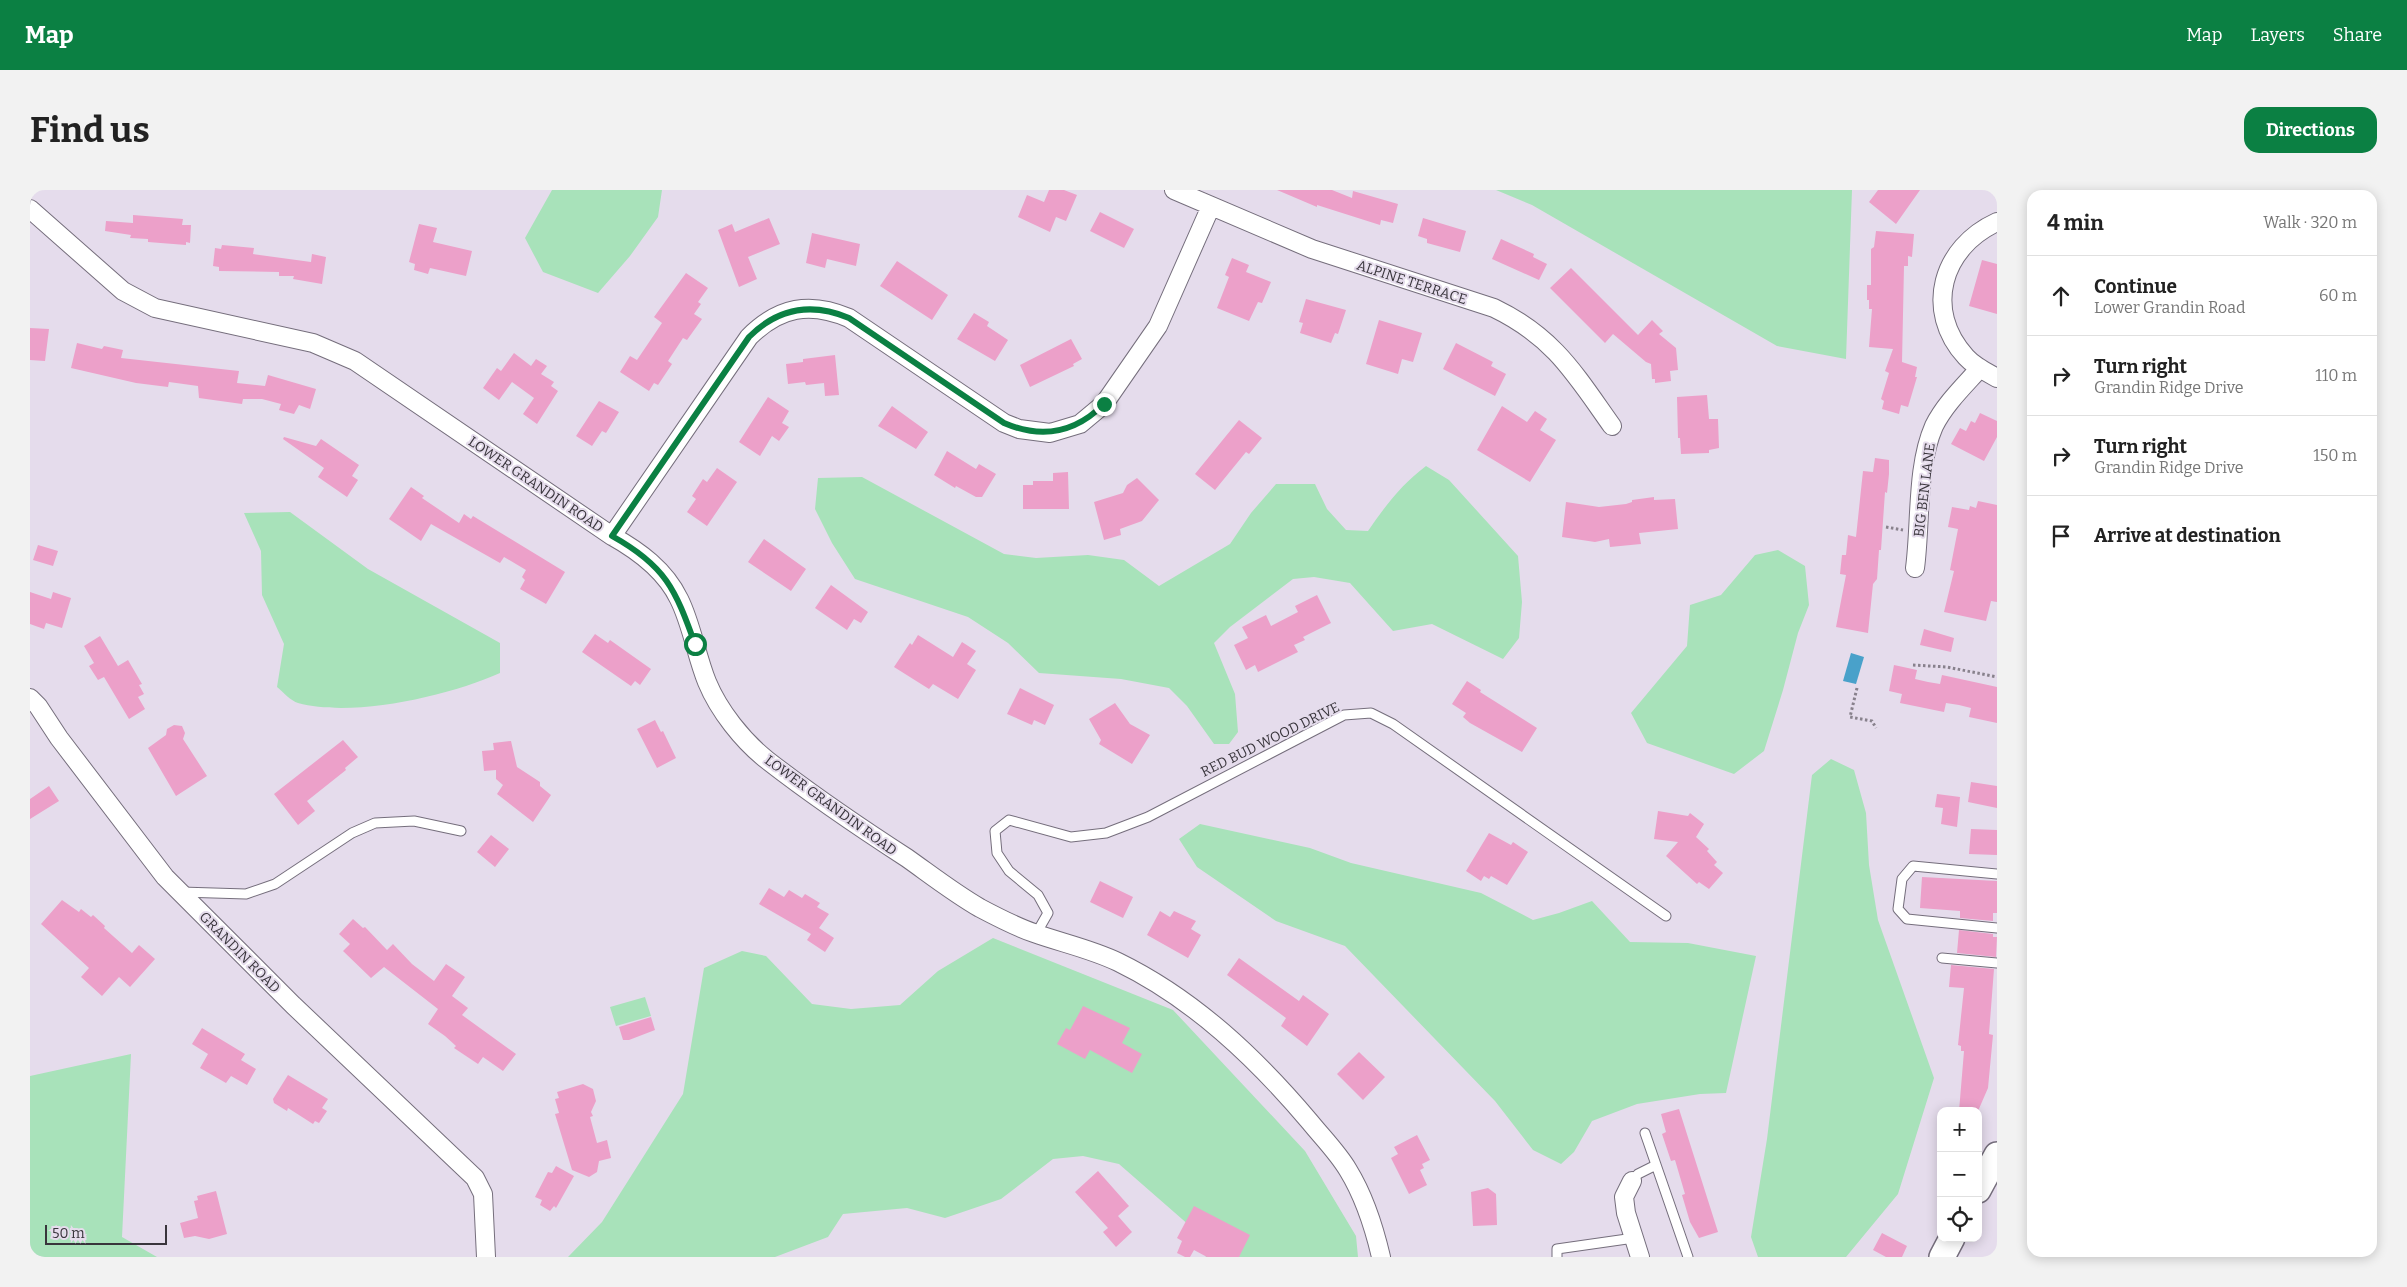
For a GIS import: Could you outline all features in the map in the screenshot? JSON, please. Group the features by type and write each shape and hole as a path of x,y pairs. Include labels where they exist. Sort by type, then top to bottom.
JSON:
{"main road":[{"path":"1982,1182 1997,1154"},
{"path":"1942,1257 1950,1242"}],"street":[{"name":"ALPINE TERRACE","path":"1174,190 1312,249 1494,308 1514,318 1539,335 1566,361 1612,426"},
{"path":"612,536 749,337 767,321 788,311 819,308 849,318 1004,423 1019,429 1050,433 1080,424 1104,404 1158,326 1211,206"},
{"name":"LOWER GRANDIN ROAD","path":"30,209 123,291 138,301 155,308 313,343 337,352 355,361 612,536 632,547 651,562 666,579 679,599 707,683 723,710 742,735 764,758 838,812 978,907 1036,934 1072,944 1114,960 1148,977 1204,1015 1254,1060 1295,1104 1347,1168 1364,1202 1381,1257"},
{"path":"1997,222 1982,229 1966,241 1955,255 1946,273 1942,307 1946,326 1954,342 1966,358 1997,378"},
{"name":"BIG BEN LANE","path":"1915,568 1927,445 1934,426 1945,408 1980,368"},
{"name":"GRANDIN ROAD","path":"30,698 52,724 59,738 137,841 181,892 292,1004 478,1182 484,1206 483,1219 486,1257"},
{"path":"1632,1181 1624,1197 1626,1214 1640,1257"}],"lane":[{"name":"RED BUD WOOD DRIVE","path":"1036,934 1048,913 1038,895 1009,871 997,853 995,831 1009,820 1037,826 1071,837 1106,833 1148,817 1344,715 1371,713 1393,724 1666,916"},
{"path":"181,892 246,894 274,884 352,833 374,823 414,821 461,831"},
{"path":"1997,874 1913,866 1902,878 1898,909 1906,919 1997,928"},
{"path":"1942,958 1997,963"},
{"path":"1645,1133 1688,1257"},
{"path":"1632,1181 1638,1174 1656,1165"},
{"path":"1557,1257 1557,1248 1634,1238"}],"path":[{"path":"1886,526 1904,530"},
{"path":"1913,665 1947,667 1997,677"},
{"path":"1857,688 1850,717 1872,721 1876,728"}],"green space":[{"path":"552,190 662,190 658,217 630,256 598,293 543,272 525,238"},
{"path":"1496,190 1852,190 1846,359 1777,346 1532,205"},
{"path":"1426,466 1449,480 1518,556 1522,602 1519,638 1503,659 1432,624 1393,631 1350,583 1314,577 1293,579 1230,627 1214,643 1235,694 1238,732 1229,744 1214,744 1187,706 1169,688 1121,679 1039,673 1008,643 968,617 855,579 832,543 815,509 818,478 862,477 1004,554 1036,558 1088,555 1124,560 1159,586 1230,544 1251,513 1276,484 1315,484 1327,509 1346,530 1368,531 1394,496"},
{"path":"290,512 368,569 500,643 500,673 455,690 428,697 373,706 320,707 295,702 277,687 284,644 262,595 261,551 244,513"},
{"path":"1778,550 1805,566 1809,605 1798,633 1764,751 1734,774 1647,743 1631,713 1687,646 1690,605 1721,595 1755,555"},
{"path":"1831,759 1854,770 1866,813 1869,865 1878,920 1934,1078 1898,1194 1846,1257 1758,1257 1751,1237 1767,1139 1812,775"},
{"path":"1200,824 1310,848 1351,863 1481,893 1533,920 1592,901 1630,942 1688,943 1756,956 1726,1093 1700,1094 1637,1104 1592,1121 1574,1152 1561,1164 1533,1150 1495,1101 1345,946 1276,921 1197,867 1179,839"},
{"path":"993,938 1173,1010 1305,1151 1356,1236 1358,1257 1206,1257 1190,1226 1119,1164 1083,1156 1053,1159 1001,1199 945,1218 907,1208 843,1214 828,1237 775,1257 568,1257 602,1222 683,1094 704,968 742,951 766,956 812,1004 851,1009 900,1005 938,971"},
{"path":"645,997 651,1016 616,1026 610,1007"},
{"path":"131,1054 122,1237 157,1257 30,1257 30,1076"}],"water":[{"path":"1851,653 1864,657 1856,684 1843,681"}],"building":[{"path":"1049,190 1064,190 1077,195 1066,221 1056,217 1050,232 1018,217 1027,195 1044,202"},
{"path":"1277,190 1332,190 1352,198 1353,191 1398,204 1393,223 1381,220 1380,225 1317,205 1317,207"},
{"path":"1878,190 1920,190 1896,224 1869,202"},
{"path":"1100,212 1134,229 1124,248 1090,231"},
{"path":"133,215 183,219 182,225 191,225 190,243 186,242 186,245 148,242 148,239 130,238 131,235 105,231 106,221 133,223"},
{"path":"769,218 780,244 748,257 757,279 739,287 718,230 732,224 735,232"},
{"path":"1423,218 1466,231 1460,252 1427,243 1427,239 1418,236"},
{"path":"419,224 437,228 433,242 472,251 466,276 430,268 428,274 414,270 415,264 409,262"},
{"path":"1876,231 1914,234 1912,257 1908,256 1908,266 1904,266 1902,362 1917,367 1915,377 1917,377 1908,407 1901,405 1899,414 1882,409 1884,401 1881,399 1889,373 1885,371 1893,349 1869,347 1872,309 1869,309 1869,300 1867,300 1867,285 1871,285 1871,249 1874,247"},
{"path":"812,233 860,244 856,266 827,259 825,268 806,263"},
{"path":"1501,239 1534,254 1533,257 1547,264 1539,280 1492,259"},
{"path":"222,245 254,248 253,254 311,262 312,254 326,257 322,284 293,279 294,276 279,276 279,272 219,271 219,267 213,266 215,248 221,249"},
{"path":"1232,258 1249,265 1246,272 1271,282 1262,303 1258,302 1249,321 1217,308 1229,277 1225,275"},
{"path":"1982,260 1997,264 1997,314 1969,306"},
{"path":"897,261 948,295 932,320 880,286"},
{"path":"1571,268 1638,335 1652,320 1663,331 1659,334 1676,348 1678,370 1670,371 1671,381 1655,383 1655,379 1652,379 1651,364 1646,362 1613,334 1605,343 1550,288"},
{"path":"686,273 708,288 698,302 701,304 694,314 702,319 687,340 683,338 668,361 672,364 658,385 654,383 649,391 620,372 630,356 637,360 662,323 654,317"},
{"path":"1306,299 1346,310 1338,334 1335,333 1331,343 1300,333 1303,323 1299,322"},
{"path":"974,313 989,322 987,326 1008,340 995,361 957,339"},
{"path":"1379,320 1422,333 1413,362 1402,359 1398,374 1366,364"},
{"path":"30,328 49,329 45,361 30,360"},
{"path":"1071,339 1082,359 1073,364 1074,366 1030,387 1020,365"},
{"path":"77,343 102,349 104,346 123,350 121,358 239,371 237,383 265,386 268,375 316,389 310,409 299,405 294,414 279,410 281,404 262,399 243,399 242,404 199,398 198,386 169,382 168,387 136,383 71,368"},
{"path":"1456,343 1493,362 1491,366 1506,374 1495,396 1443,369"},
{"path":"514,353 531,366 536,359 547,366 541,374 554,382 551,386 558,391 537,424 523,414 534,398 512,382 499,400 483,388 497,368 501,371"},
{"path":"835,355 839,395 825,396 824,383 806,385 805,382 788,384 786,364 803,362 803,359"},
{"path":"1707,395 1709,419 1718,419 1719,448 1709,450 1709,453 1681,454 1680,438 1678,438 1677,397"},
{"path":"768,397 789,411 782,423 789,427 779,441 772,436 760,456 739,442"},
{"path":"599,401 619,412 606,433 602,431 592,446 576,436"},
{"path":"892,406 928,432 916,449 878,426"},
{"path":"1502,406 1527,422 1535,411 1547,419 1540,430 1556,440 1530,482 1477,450"},
{"path":"1980,413 1997,421 1997,437 1984,461 1951,444 1960,428 1966,431 1971,421 1975,423"},
{"path":"1239,420 1262,438 1249,454 1246,452 1215,490 1195,474"},
{"path":"284,437 316,446 321,439 359,465 352,476 358,480 347,497 318,477 324,468 283,439"},
{"path":"947,451 976,469 979,464 996,474 982,497 976,497 956,486 955,488 934,475"},
{"path":"1875,458 1889,460 1889,474 1887,493 1885,492 1881,550 1879,550 1877,579 1873,584 1868,633 1836,627 1846,575 1840,574 1842,555 1846,555 1848,535 1856,537 1863,471 1873,472"},
{"path":"717,468 737,482 707,526 687,512 696,499 692,496 703,479 707,482"},
{"path":"1068,472 1069,509 1023,509 1023,485 1033,485 1033,481 1053,481 1053,473"},
{"path":"1137,478 1159,500 1142,521 1120,529 1121,535 1104,540 1094,502 1123,493 1127,485"},
{"path":"411,487 424,496 422,498 459,523 464,514 471,519 473,516 565,572 546,604 520,589 525,580 522,577 526,570 504,557 500,563 431,524 421,541 389,519"},
{"path":"1654,497 1654,500 1675,499 1678,529 1639,533 1641,544 1610,547 1609,539 1595,542 1562,537 1566,502 1599,507 1626,504 1632,502 1632,500"},
{"path":"1978,501 1997,505 1997,602 1991,601 1986,621 1944,612 1954,571 1950,570 1958,529 1948,527 1952,507 1969,510 1970,506 1976,508"},
{"path":"764,539 806,569 791,591 748,562"},
{"path":"38,545 58,551 53,566 33,560"},
{"path":"831,585 868,612 861,623 854,619 847,630 815,608"},
{"path":"30,592 51,599 53,592 71,598 62,628 46,623 44,629 30,624"},
{"path":"1317,595 1331,623 1303,637 1305,640 1294,645 1298,652 1258,672 1255,665 1246,670 1234,645 1248,638 1242,627 1266,615 1271,626 1298,612 1295,606"},
{"path":"1924,629 1954,638 1951,652 1920,645"},
{"path":"595,634 608,643 610,640 651,669 640,685 635,681 631,686 582,652"},
{"path":"918,635 953,657 962,642 976,651 967,664 976,670 958,699 933,684 929,689 894,667 910,643 912,645"},
{"path":"100,636 118,666 128,660 142,684 139,685 144,694 138,697 145,709 129,719 104,677 98,680 89,666 94,663 84,646"},
{"path":"1894,665 1917,670 1915,679 1928,682 1940,684 1942,675 1997,687 1997,723 1969,717 1971,708 1959,705 1946,703 1944,712 1900,703 1902,694 1889,691"},
{"path":"1467,681 1481,690 1480,692 1537,728 1522,752 1470,723 1463,717 1466,713 1452,704"},
{"path":"1020,688 1054,705 1045,725 1034,720 1032,725 1007,714"},
{"path":"1115,703 1130,724 1150,735 1132,764 1099,744 1101,740 1089,719"},
{"path":"655,720 661,732 663,731 676,758 657,768 637,729"},
{"path":"174,725 182,726 185,733 183,739 207,776 176,796 148,748 166,735 167,729"},
{"path":"343,740 358,757 345,768 346,770 307,801 315,811 298,825 274,794"},
{"path":"511,741 517,767 540,782 540,786 551,795 533,822 497,794 503,785 496,779 496,770 484,771 482,751 494,750 493,743"},
{"path":"1971,782 1997,786 1997,808 1968,802"},
{"path":"49,786 59,801 30,819 30,799"},
{"path":"1937,794 1960,797 1957,827 1941,824 1943,808 1935,807"},
{"path":"1658,811 1688,816 1690,813 1704,824 1696,837 1709,849 1707,851 1717,862 1714,865 1723,873 1709,889 1699,882 1697,884 1666,856 1678,842 1654,839"},
{"path":"1971,829 1997,830 1997,855 1969,854"},
{"path":"1489,833 1511,845 1513,842 1528,852 1507,885 1491,876 1489,879 1484,876 1481,881 1466,871"},
{"path":"491,835 509,849 495,867 477,852"},
{"path":"1922,877 1997,881 1997,913 1993,913 1993,921 1960,918 1960,911 1920,908"},
{"path":"1100,881 1133,897 1123,918 1090,902"},
{"path":"769,888 784,897 789,890 802,898 805,894 820,903 817,907 829,914 819,928 834,938 825,952 807,940 811,934 759,904"},
{"path":"62,900 79,912 81,909 91,917 93,915 105,926 104,928 132,953 139,945 155,959 130,987 119,977 102,996 81,977 89,968 41,924"},
{"path":"1160,911 1170,917 1174,911 1196,921 1191,929 1201,935 1188,958 1147,935"},
{"path":"353,919 363,928 365,927 387,950 393,944 412,964 434,981 446,964 465,977 452,996 468,1008 462,1015 516,1054 503,1071 483,1057 478,1064 454,1048 456,1046 428,1024 438,1009 384,967 371,978 343,951 350,944 339,934"},
{"path":"1959,930 1993,934 1993,937 1997,937 1996,957 1957,953"},
{"path":"1239,958 1299,1001 1303,995 1329,1014 1307,1046 1281,1026 1286,1018 1227,975"},
{"path":"1951,965 1994,969 1989,1034 1993,1035 1988,1088 1980,1107 1959,1107 1964,1051 1961,1051 1961,1046 1958,1045 1964,988 1949,987"},
{"path":"1083,1006 1130,1028 1122,1043 1142,1054 1132,1073 1090,1050 1085,1059 1057,1044 1066,1028 1070,1030"},
{"path":"651,1017 655,1030 629,1040 623,1040 619,1027"},
{"path":"202,1028 245,1054 241,1060 256,1069 247,1085 231,1076 226,1083 200,1068 208,1054 192,1044"},
{"path":"1359,1052 1385,1077 1363,1100 1337,1074"},
{"path":"288,1075 328,1099 322,1108 327,1111 319,1123 315,1121 313,1124 288,1108 287,1111 274,1103 273,1099"},
{"path":"583,1084 593,1089 596,1101 591,1112 593,1116 590,1117 597,1143 607,1140 611,1158 599,1161 597,1172 589,1177 572,1170 555,1114 559,1113 555,1099 559,1098 557,1092"},
{"path":"1679,1109 1718,1232 1699,1238 1690,1222 1682,1195 1685,1194 1675,1160 1671,1161 1662,1134 1666,1132 1661,1114"},
{"path":"1417,1135 1430,1160 1422,1164 1424,1168 1420,1170 1427,1185 1409,1194 1391,1158 1398,1154 1394,1147"},
{"path":"556,1166 574,1176 556,1208 554,1206 550,1211 540,1205 542,1200 535,1197 548,1172 552,1173"},
{"path":"1098,1171 1129,1206 1118,1216 1132,1232 1116,1247 1103,1232 1108,1228 1075,1192"},
{"path":"1488,1188 1496,1194 1497,1225 1473,1226 1471,1192"},
{"path":"216,1191 227,1234 209,1239 195,1236 184,1238 180,1223 198,1218 194,1201 198,1200 197,1196"},
{"path":"1194,1206 1250,1235 1239,1257 1207,1257 1194,1250 1190,1257 1177,1253 1182,1241 1177,1238"},
{"path":"1882,1233 1907,1246 1902,1257 1886,1257 1873,1250"}],"route":[{"path":"695,644 679,599 666,579 651,562 632,547 612,536 749,337 773,317 803,308 819,308 849,318 1004,423 1019,429 1050,433 1065,430 1080,424 1104,404"}]}
